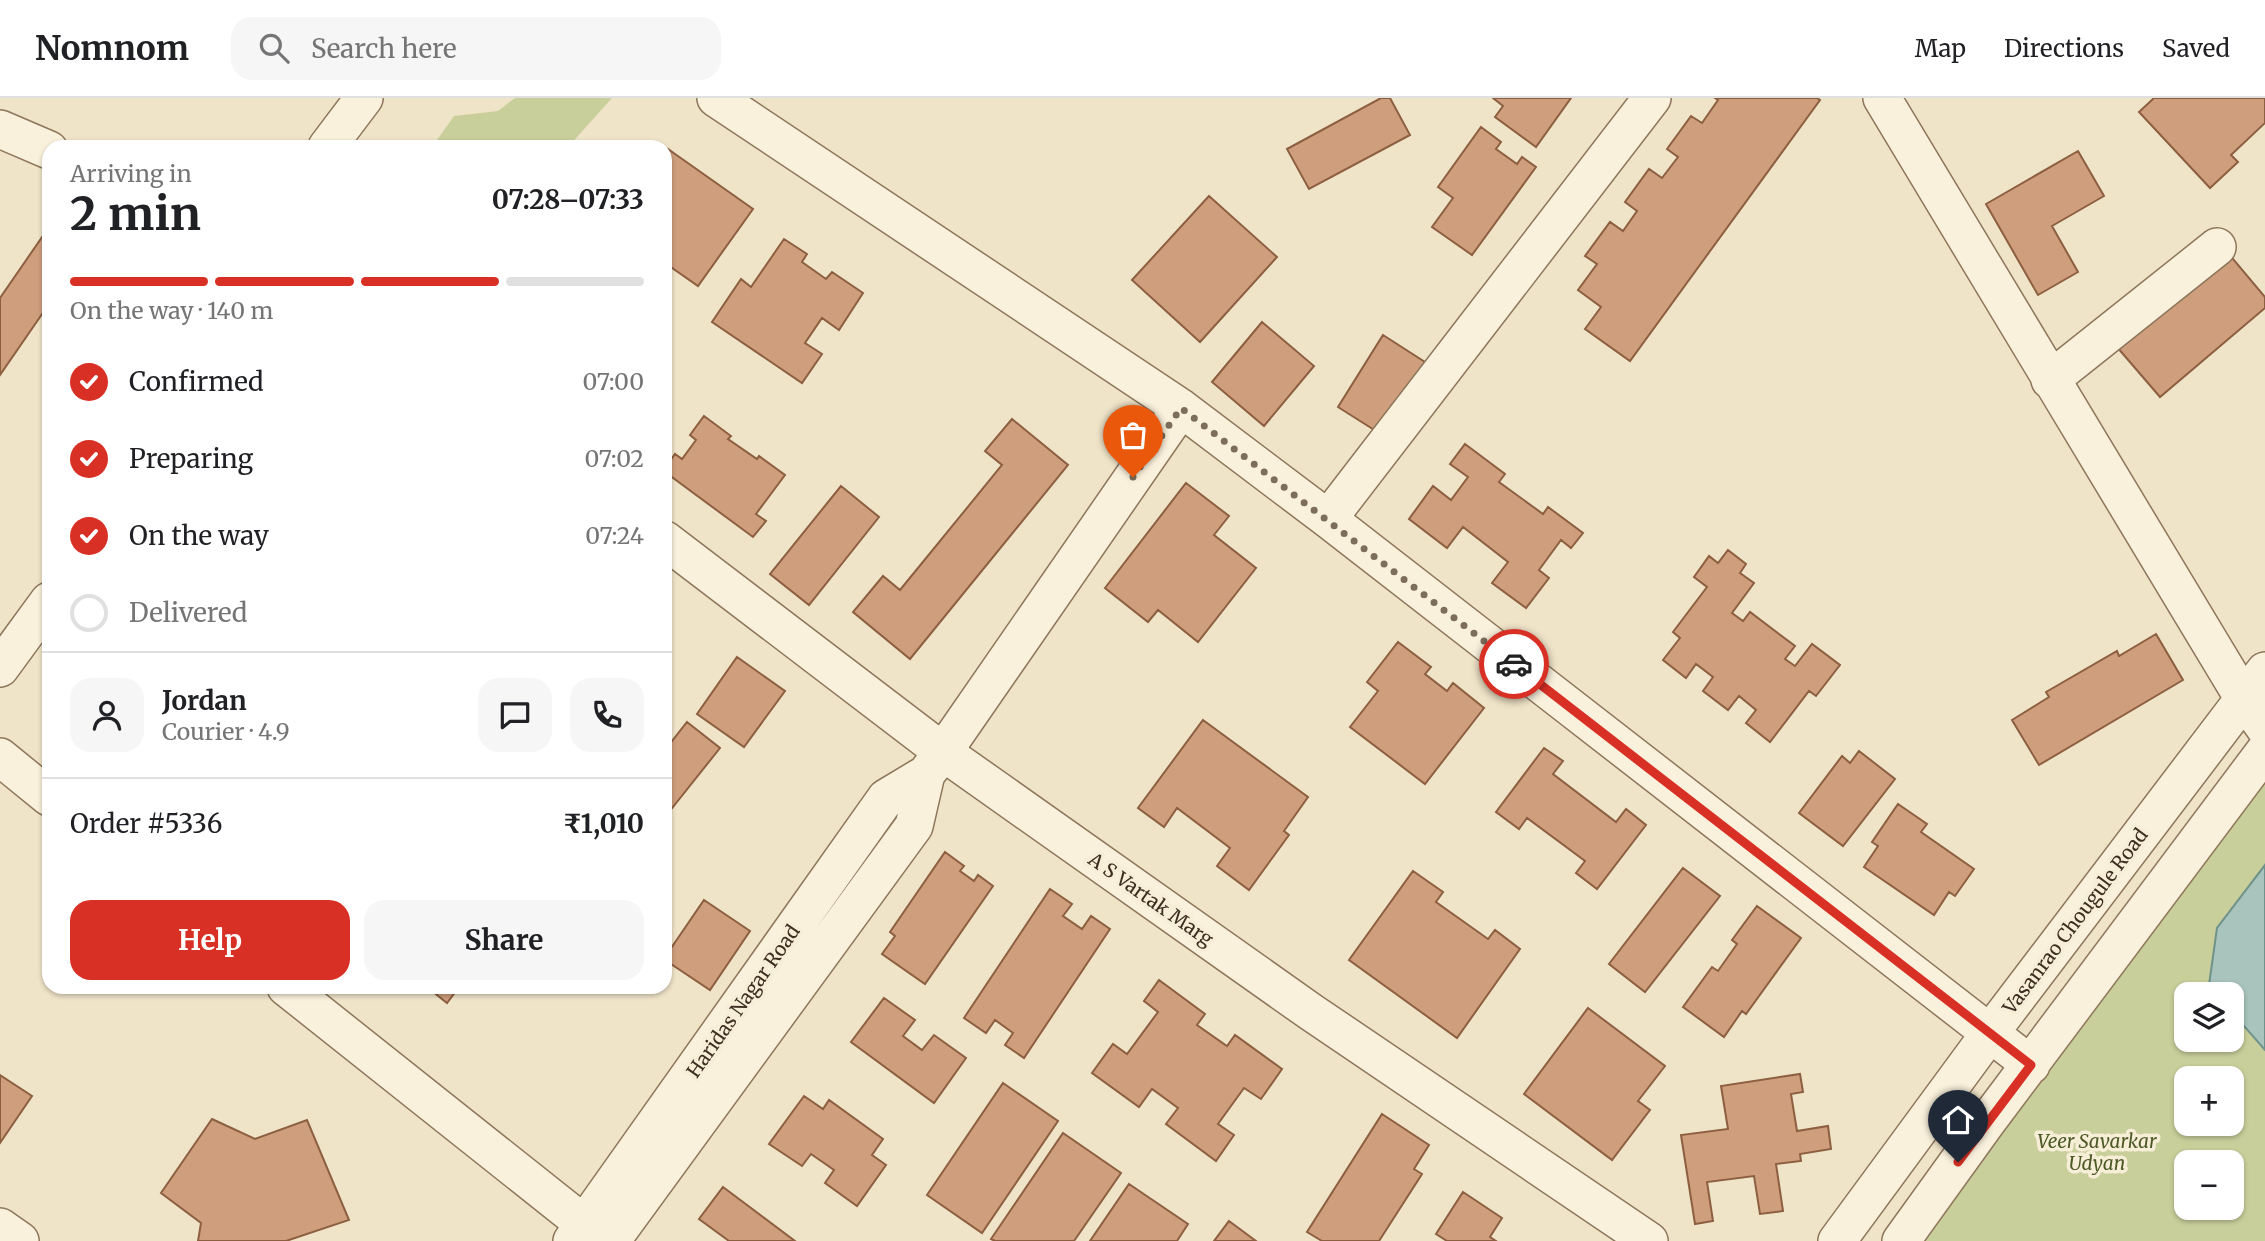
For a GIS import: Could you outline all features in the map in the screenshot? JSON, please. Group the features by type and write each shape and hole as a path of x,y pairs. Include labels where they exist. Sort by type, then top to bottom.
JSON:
{"street":[{"path":"332,140 364,98"},
{"path":"716,98 1181,408 2031,1065"},
{"path":"1328,519 1652,98"},
{"path":"1882,98 2050,380 2258,699"},
{"path":"0,129 42,147"},
{"path":"2050,380 2217,247"},
{"name":"Haridas Nagar Road","path":"593,1237 886,798 934,763 1181,408"},
{"name":"A S Vartak Marg","path":"672,546 934,763 1300,1004 1649,1241"},
{"path":"0,668 42,611"},
{"name":"Vasanrao Chougule Road","path":"1837,1241 1990,1033 2258,699"},
{"path":"1901,1241 2265,751"},
{"path":"0,757 42,791"},
{"path":"295,994 593,1237"},
{"path":"0,1227 20,1241"}],"green space":[{"path":"515,98 612,98 574,140 437,140 454,116 498,111"},
{"name":"Veer Savarkar Udyan","path":"2265,771 2265,1241 1921,1241"}],"water":[{"path":"2265,865 2265,1050 2244,1026 2244,982 2209,982 2217,928"}],"building":[{"path":"1381,98 1390,98 1410,135 1309,189 1287,149"},
{"path":"1493,98 1571,98 1536,147 1495,117 1503,106"},
{"path":"1715,98 1820,100 1630,361 1585,329 1601,307 1578,290 1597,264 1585,256 1610,222 1623,231 1637,211 1625,202 1649,169 1662,178 1678,157 1667,149 1691,116 1702,123 1718,100"},
{"path":"2154,98 2265,98 2265,123 2231,155 2238,162 2210,188 2139,112"},
{"path":"1481,127 1501,142 1496,149 1517,164 1522,157 1536,167 1472,255 1432,227 1453,198 1438,187"},
{"path":"2078,151 2104,196 2052,226 2078,272 2038,295 1986,204"},
{"path":"672,152 753,209 698,286 672,268"},
{"path":"1209,196 1277,257 1200,342 1132,280"},
{"path":"42,237 42,314 0,375 0,298"},
{"path":"784,239 807,254 802,262 826,279 832,272 863,293 839,330 822,318 805,343 822,354 802,383 712,322 741,279 751,287"},
{"path":"2228,253 2265,297 2265,308 2160,397 2117,347"},
{"path":"1262,322 1314,366 1264,426 1212,382"},
{"path":"1383,335 1425,362 1379,433 1338,407"},
{"path":"704,416 731,436 728,439 757,459 759,456 785,475 756,514 766,521 753,537 672,477 672,458 675,454 682,459 696,440 690,435"},
{"path":"1012,419 1068,465 910,659 853,612 883,576 900,590 1002,465 985,451"},
{"path":"1465,444 1505,474 1499,482 1543,514 1548,507 1583,533 1571,548 1561,540 1539,570 1549,578 1526,608 1492,583 1508,562 1463,527 1447,548 1409,519 1433,486 1451,500 1468,477 1450,464"},
{"path":"1186,483 1229,516 1214,535 1256,568 1198,642 1158,610 1148,622 1105,588"},
{"path":"841,486 879,517 809,605 770,574"},
{"path":"1728,550 1746,564 1740,573 1754,583 1732,613 1743,621 1750,612 1795,646 1785,659 1795,666 1812,644 1840,665 1816,696 1809,691 1770,742 1746,723 1756,710 1739,696 1728,710 1703,691 1713,677 1696,664 1686,678 1663,660 1680,638 1673,632 1707,587 1694,577 1709,556 1718,563"},
{"path":"2156,634 2183,680 2039,765 2012,720 2049,697 2046,692 2117,651 2119,656"},
{"path":"1398,642 1431,667 1425,674 1447,691 1453,683 1484,708 1425,784 1350,727 1378,691 1367,682"},
{"path":"737,657 785,691 744,747 697,714"},
{"path":"1203,720 1308,797 1284,831 1289,835 1249,890 1217,866 1230,848 1177,808 1164,827 1138,808"},
{"path":"687,722 720,748 672,808 672,741"},
{"path":"1544,748 1563,761 1553,774 1616,822 1626,809 1646,825 1597,889 1576,873 1585,861 1527,818 1519,829 1496,812"},
{"path":"1859,751 1895,779 1843,846 1799,813 1842,756 1850,763"},
{"path":"1898,804 1927,824 1921,832 1974,869 1955,896 1949,892 1934,915 1864,867 1878,846 1872,842"},
{"path":"945,852 964,866 960,871 974,881 978,875 993,886 925,984 882,954 895,936 890,932"},
{"path":"1683,868 1720,896 1645,992 1609,964"},
{"path":"1413,871 1443,892 1436,902 1488,939 1495,930 1520,949 1457,1038 1349,960"},
{"path":"1050,889 1072,904 1063,916 1082,929 1091,916 1110,929 1024,1058 1005,1045 1013,1033 995,1020 986,1033 964,1018"},
{"path":"704,900 750,931 710,990 672,965 672,947"},
{"path":"1757,906 1801,938 1746,1014 1742,1011 1724,1037 1683,1007 1712,967 1718,971 1737,944 1732,940"},
{"path":"1159,980 1205,1014 1197,1025 1227,1046 1235,1035 1282,1069 1261,1099 1244,1088 1218,1124 1234,1135 1216,1161 1166,1124 1178,1108 1152,1089 1139,1107 1092,1073 1113,1044 1127,1054 1158,1012 1144,1001"},
{"path":"436,994 454,994 447,1003"},
{"path":"884,998 915,1020 903,1036 922,1050 934,1035 966,1058 934,1103 851,1042"},
{"path":"1588,1008 1665,1066 1638,1101 1650,1110 1612,1160 1524,1094"},
{"path":"1800,1074 1803,1092 1791,1094 1797,1131 1828,1126 1831,1149 1800,1154 1801,1161 1776,1164 1783,1211 1760,1214 1754,1176 1707,1182 1713,1221 1695,1224 1681,1135 1728,1129 1721,1086"},
{"path":"0,1075 32,1096 0,1143"},
{"path":"1003,1083 1058,1121 982,1233 927,1195"},
{"path":"804,1096 823,1109 829,1100 883,1139 872,1155 886,1165 857,1206 825,1183 834,1170 811,1154 802,1166 769,1144"},
{"path":"1382,1114 1429,1145 1414,1169 1422,1174 1379,1241 1322,1241 1307,1232"},
{"path":"212,1119 255,1139 307,1120 349,1220 286,1241 198,1241 201,1223 161,1193"},
{"path":"1063,1133 1121,1173 1074,1241 991,1239"},
{"path":"1129,1184 1188,1224 1177,1241 1090,1241"},
{"path":"723,1187 795,1241 729,1241 699,1219"},
{"path":"1463,1192 1502,1218 1490,1237 1496,1241 1447,1241 1436,1234"},
{"path":"1229,1221 1256,1241 1214,1241"}],"way so far":[{"path":"1133,477 1181,408 1514,664"}],"route":[{"path":"1514,664 2031,1065 1958,1162"}]}
